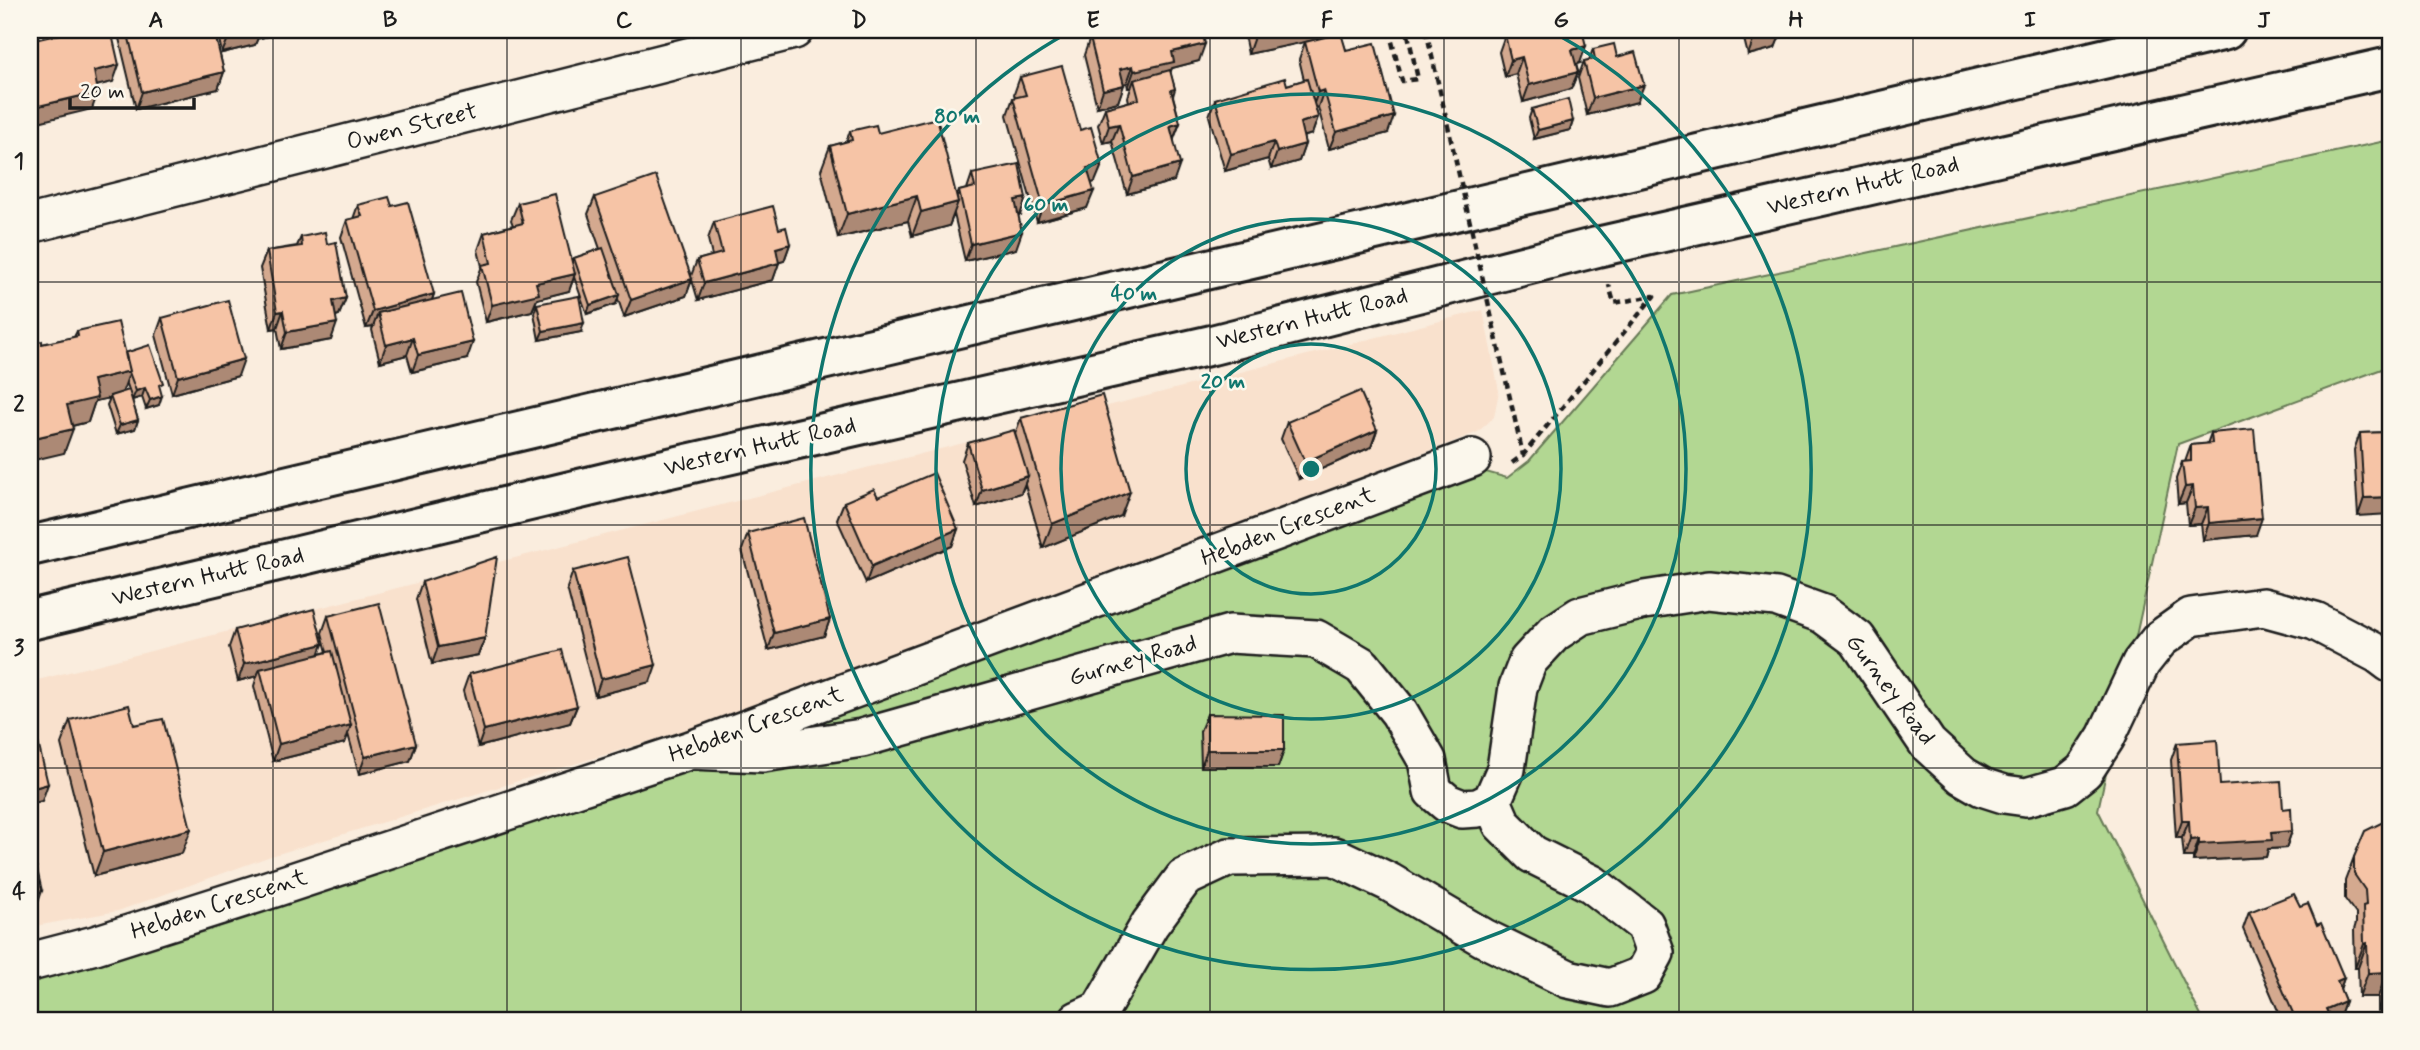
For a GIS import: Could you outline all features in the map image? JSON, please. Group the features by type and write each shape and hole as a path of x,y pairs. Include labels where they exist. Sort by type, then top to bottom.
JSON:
{"highway":[{"path":"30,546 2226,30"},
{"name":"Western Hutt Road","path":"30,620 643,474 1212,345 1597,247 2390,67"}],"street":[{"name":"Owen Street","path":"30,224 756,34 794,30"},
{"name":"Hebden Crescent","path":"30,962 95,945 259,893 691,750 1472,458"},
{"name":"Gurney Road","path":"691,750 763,753 862,738 1230,634 1315,639 1362,666 1399,712 1427,760 1433,791 1447,803 1462,809 1478,808 1492,801 1506,769 1518,687 1528,661 1554,633 1580,616 1657,598 1709,590 1776,597 1824,614 1857,639 1928,744 1963,776 1982,787 2026,797 2065,786 2084,771 2106,737 2141,663 2160,639 2191,617 2263,607 2315,621 2390,663"},
{"path":"1078,1020 1100,1010 1150,924 1184,878 1228,857 1334,856 1389,882 1484,938 1568,979 1610,988 1643,975 1655,953 1645,925 1592,884 1532,854 1502,824 1492,801"}],"path":[{"path":"1389,30 1402,81 1418,79 1407,30"},
{"path":"1426,30 1522,455 1654,296 1614,303 1597,247"}],"shaded area":[{"path":"1483,310 1499,391 1494,417 1478,432 759,708 268,857 118,911 30,927 30,682"}],"green space":[{"path":"2390,140 2390,366 2178,444 2098,810 2203,1020 30,1020 30,972 1472,468 1507,478 1529,461 1672,295"}],"building":[{"path":"78,30 111,30 119,65 94,71 98,92 30,108 30,41"},
{"path":"127,30 214,30 224,72 142,92"},
{"path":"227,30 254,30 229,36"},
{"path":"1104,30 1202,30 1205,44 1172,52 1174,62 1134,71 1133,66 1120,69 1124,85 1103,90 1090,38 1105,34"},
{"path":"1253,30 1288,30 1254,37"},
{"path":"1528,30 1582,30 1586,46 1572,50 1578,72 1529,85 1522,57 1511,60 1505,35"},
{"path":"1752,30 1781,30 1782,31 1754,38"},
{"path":"1341,33 1346,50 1375,43 1394,116 1336,132 1324,90 1318,92 1305,42"},
{"path":"1614,44 1617,57 1635,52 1644,85 1593,98 1584,61 1595,59 1593,49"},
{"path":"1062,66 1080,130 1091,127 1102,165 1087,168 1094,191 1043,205 1013,98 1026,95 1020,77"},
{"path":"1170,70 1175,89 1171,90 1180,123 1170,126 1180,164 1133,177 1119,124 1109,126 1105,108 1139,99 1134,80"},
{"path":"1285,78 1287,85 1307,79 1318,117 1300,123 1305,144 1277,152 1274,142 1231,154 1215,99"},
{"path":"1568,99 1573,121 1538,130 1532,109"},
{"path":"937,118 958,202 921,212 917,196 847,214 830,146 852,140 850,131 876,125 878,133"},
{"path":"1019,164 1026,198 1015,200 1022,232 971,244 959,191 975,187 972,174"},
{"path":"656,176 692,279 631,300 595,197"},
{"path":"555,194 575,274 536,283 539,294 492,305 482,265 491,263 484,233 523,223 518,203"},
{"path":"389,197 392,206 408,202 434,294 373,311 347,220 362,216 358,205"},
{"path":"773,206 779,229 786,227 790,244 776,248 779,263 704,283 697,260 722,253 714,222"},
{"path":"325,232 327,244 336,242 346,298 333,301 337,323 287,332 283,311 277,312 267,251 302,246 301,237"},
{"path":"603,248 619,295 590,305 574,258"},
{"path":"461,293 473,342 418,355 413,338 386,345 378,313"},
{"path":"579,296 584,323 543,331 537,304"},
{"path":"228,300 244,359 178,377 162,318"},
{"path":"118,322 130,371 93,380 97,398 67,405 73,429 30,439 30,344 78,336 77,331"},
{"path":"150,345 163,383 159,385 162,396 150,400 145,388 136,391 125,353"},
{"path":"129,390 138,420 120,425 110,396"},
{"path":"1360,391 1377,430 1305,462 1287,422"},
{"path":"1102,395 1130,492 1052,524 1021,418"},
{"path":"2254,429 2262,518 2209,523 2208,507 2195,508 2193,486 2185,487 2182,462 2191,461 2191,445 2212,443 2211,433"},
{"path":"1014,430 1028,476 982,490 968,443"},
{"path":"2390,432 2390,497 2364,498 2360,433"},
{"path":"934,473 958,529 872,566 844,502 874,489 878,497"},
{"path":"804,518 830,619 774,633 748,533"},
{"path":"497,557 485,638 438,647 422,582"},
{"path":"628,557 656,665 601,679 573,571"},
{"path":"379,603 416,744 365,757 328,616"},
{"path":"314,609 323,644 244,664 235,630"},
{"path":"562,650 577,706 484,730 469,674"},
{"path":"332,651 351,725 279,744 260,669"},
{"path":"129,705 134,725 163,719 191,829 103,852 70,720"},
{"path":"30,709 48,784 30,789"},
{"path":"1207,714 1284,715 1284,750 1207,750"},
{"path":"2217,740 2220,785 2281,781 2283,809 2291,808 2292,831 2271,833 2272,840 2199,844 2199,839 2190,840 2189,821 2182,821 2177,743"},
{"path":"2383,822 2390,824 2390,987 2387,987 2387,972 2368,973 2367,943 2364,944 2365,890 2354,874 2354,857 2365,831"},
{"path":"30,839 42,891 30,894"},
{"path":"2294,894 2300,906 2308,903 2317,925 2321,923 2344,978 2337,981 2345,1001 2326,1009 2331,1020 2296,1020 2249,912"}]}
